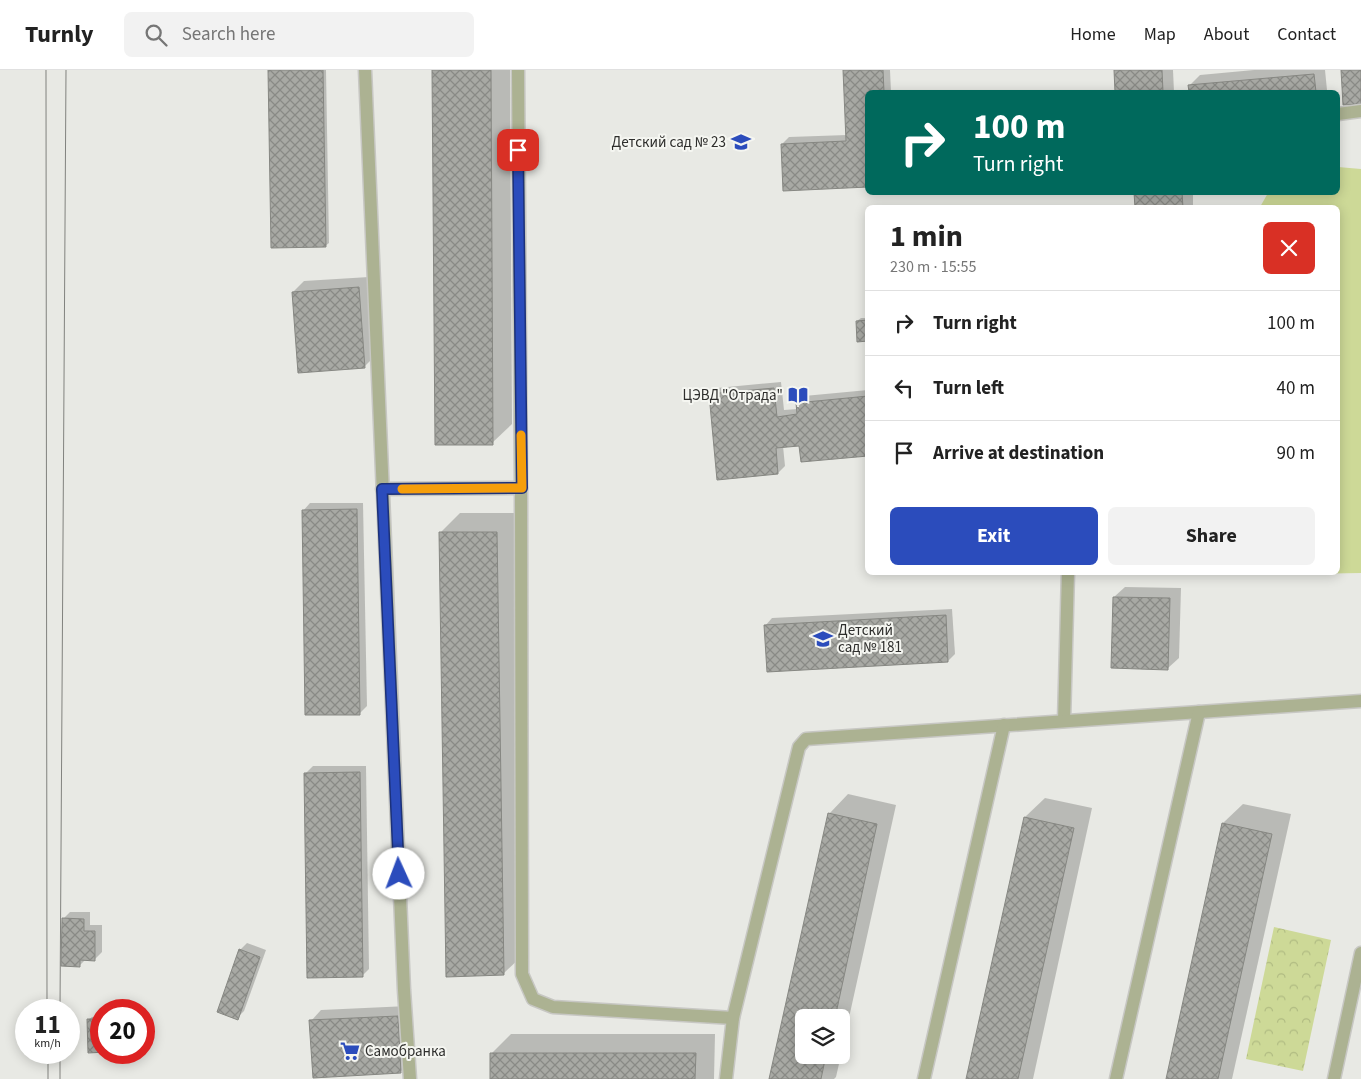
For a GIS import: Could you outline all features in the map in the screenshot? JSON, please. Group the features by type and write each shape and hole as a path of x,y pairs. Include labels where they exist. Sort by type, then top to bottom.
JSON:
{"lane":[{"path":"365,70 404,990 410,1079"},
{"path":"518,70 522,488 522,974 533,999 553,1006 733,1018"},
{"path":"1340,114 1361,112"},
{"path":"382,489 522,488"},
{"path":"1064,721 1068,575"},
{"path":"726,1079 733,1018 802,743 810,737 1361,701"},
{"path":"1116,1079 1199,712"},
{"path":"924,1079 1004,725"},
{"path":"1334,1079 1361,953"}],"green space":[{"path":"1340,167 1361,169 1361,573 1340,573 1340,205 1261,205 1267,195 1340,195"},
{"path":"1274,927 1331,940 1303,1071 1246,1059"}],"building":[{"path":"268,70 323,70 326,247 271,248"},
{"path":"432,70 491,70 493,445 435,445"},
{"path":"843,70 883,70 884,90 865,90 865,187 783,191 781,144 846,141"},
{"path":"1114,70 1162,70 1163,90 1115,90"},
{"path":"1341,70 1361,70 1361,104 1343,105"},
{"path":"1314,74 1316,90 1189,90 1188,85"},
{"path":"1134,195 1182,195 1183,205 1135,205"},
{"path":"359,287 365,368 298,373 292,292"},
{"path":"865,320 865,341 857,342 856,321"},
{"path":"774,388 777,417 797,414 796,403 865,396 865,456 801,462 799,446 776,448 778,474 717,480 709,394"},
{"path":"357,509 360,715 305,715 302,510"},
{"path":"439,532 497,532 504,975 446,977"},
{"path":"1113,597 1170,598 1168,670 1111,668"},
{"path":"946,615 948,662 767,672 764,625"},
{"path":"360,772 363,977 307,978 304,773"},
{"path":"828,813 877,824 837,1009 795,1009 795,1064 824,1064 821,1079 769,1079"},
{"path":"1024,817 1074,828 1018,1079 966,1079"},
{"path":"1222,823 1272,834 1218,1079 1166,1079"},
{"path":"62,918 84,919 84,931 95,931 95,961 80,960 80,967 61,966"},
{"path":"239,949 260,957 238,1020 217,1012"},
{"path":"398,1016 401,1073 313,1078 309,1020"},
{"path":"87,1019 90,1019 90,1053 88,1053"},
{"path":"490,1053 696,1053 695,1079 490,1079"}],"tram line":[{"path":"46,70 47,999"},
{"path":"60,999 66,70"},
{"path":"48,1064 48,1079"},
{"path":"60,1064 60,1079"}],"slow traffic":[{"path":"402,489 522,488 521,435"}],"place":[{"name":"Детский сад № 23","path":"741,142"},
{"name":"ЦЭВД \"Отрада\"","path":"798,395"},
{"name":"Детский сад № 181","path":"823,639"},
{"name":"Самобранка","path":"350,1051"}],"route":[{"path":"399,874 382,489 522,488 518,150"}]}
